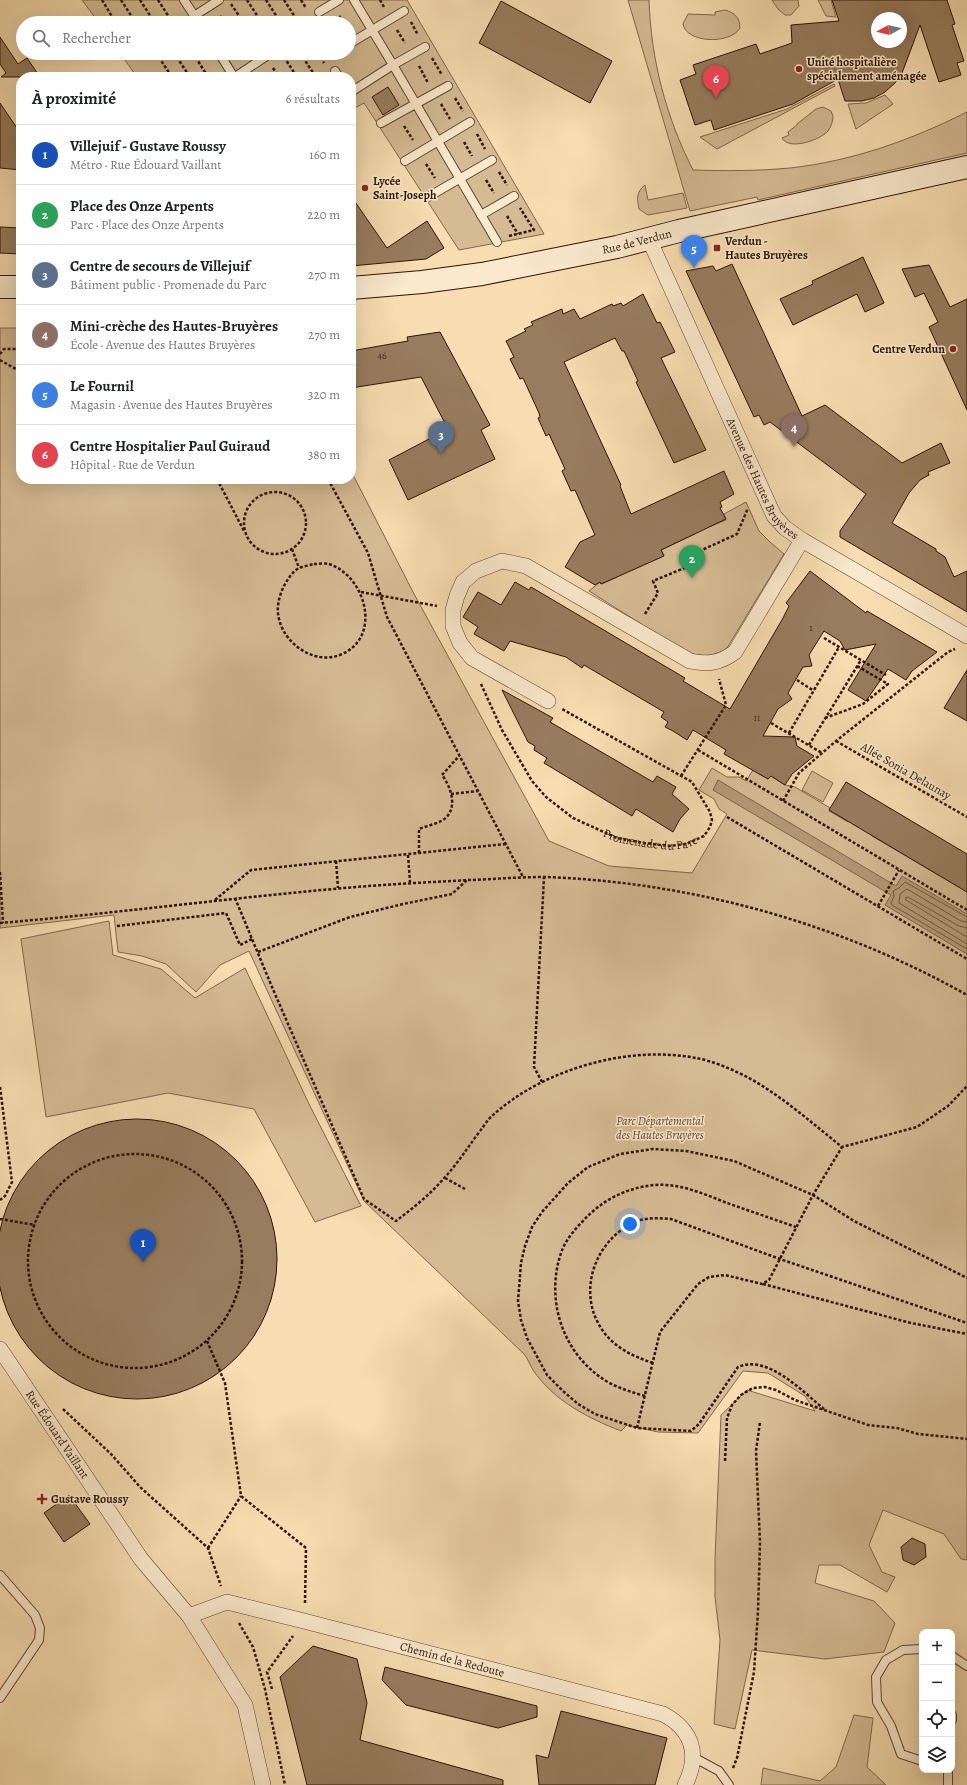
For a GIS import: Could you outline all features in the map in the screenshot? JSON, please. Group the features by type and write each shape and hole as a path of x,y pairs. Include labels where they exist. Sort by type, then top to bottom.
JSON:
{"street":[{"name":"Rue de Verdun","path":"356,288 422,282 482,274 649,239 967,168"},
{"name":"Avenue des Hautes Bruyères","path":"649,239 774,516 785,528 802,540 964,641"},
{"path":"0,287 16,287"},
{"path":"548,701 472,658 460,643 453,626 453,610 463,582 476,571 502,562 526,566 690,661 703,664 714,663 726,659 735,652 802,540"},
{"name":"Rue Édouard Vaillant","path":"0,1349 141,1559 189,1616 245,1705 263,1785"},
{"path":"189,1616 227,1602"},
{"name":"Chemin de la Redoute","path":"227,1602 663,1714 676,1721 685,1731 690,1743 693,1757 690,1775 685,1785"}],"lane":[{"path":"184,0 194,16"},
{"path":"200,16 219,0"},
{"path":"319,12 339,0"},
{"path":"354,0 497,242"},
{"path":"356,40 404,11"},
{"path":"356,89 425,47"},
{"path":"223,60 231,72"},
{"path":"242,72 261,60"},
{"path":"381,123 448,86"},
{"path":"405,161 470,122"},
{"path":"428,197 492,160"},
{"path":"481,215 514,196"},
{"path":"0,1575 35,1615 38,1621 40,1635 0,1698"},
{"path":"919,1649 903,1650 886,1660 876,1677 877,1702 891,1726 901,1754 919,1759"},
{"path":"955,1658 967,1666"},
{"path":"693,1757 719,1771 728,1783"},
{"path":"948,1773 948,1785"}],"path":[{"path":"102,0 112,16"},
{"path":"121,0 131,16"},
{"path":"140,0 150,16"},
{"path":"158,0 168,16"},
{"path":"229,0 239,16"},
{"path":"247,0 257,16"},
{"path":"266,0 276,16"},
{"path":"284,0 294,16"},
{"path":"161,60 169,72"},
{"path":"179,60 187,72"},
{"path":"197,60 205,72"},
{"path":"286,60 294,72"},
{"path":"305,60 313,72"},
{"path":"0,354 4,349 16,349"},
{"path":"0,360 16,369"},
{"path":"220,484 250,542 265,553 284,553 292,549 300,542 305,532 306,521 298,502 290,496 280,492 269,492 259,496 251,503 246,512 244,523 246,533"},
{"path":"331,484 368,553 387,617 523,877"},
{"path":"642,618 658,593 653,581 694,564 702,550 737,534 748,508"},
{"path":"292,549 299,568"},
{"path":"314,564 328,564 342,570 351,578 361,592 366,618 364,630 355,646 342,655 330,657 314,656 298,648 286,634 279,619 278,606 281,591 289,577 299,568 314,564"},
{"path":"361,592 453,610"},
{"path":"824,638 886,675"},
{"path":"783,801 799,773 836,741 964,641"},
{"path":"790,733 839,647"},
{"name":"Promenade du Parc","path":"472,658 483,689 518,759 532,780 546,796 573,818 617,838 644,843 669,846 695,841 704,836 710,827 712,820 710,812 692,782 548,701"},
{"path":"808,745 861,660"},
{"path":"681,776 726,705 714,663"},
{"path":"825,718 862,704 888,684 857,666"},
{"path":"797,680 814,690"},
{"path":"771,723 822,753"},
{"name":"Allée Sonia Delaunay","path":"836,741 967,817"},
{"path":"698,750 967,910"},
{"path":"419,853 419,829 441,821 447,816 452,803 451,794 448,784 442,775 460,756"},
{"path":"451,794 478,791"},
{"path":"727,817 967,959"},
{"path":"214,900 251,870 506,844"},
{"path":"408,855 410,882"},
{"path":"336,861 338,888"},
{"path":"878,906 899,870"},
{"path":"0,872 2,923 214,900 410,882 544,877 637,885 689,894 822,928 934,977 967,995"},
{"path":"542,1082 534,1067 544,877"},
{"path":"258,952 350,918 403,904 452,894 467,880"},
{"path":"235,898 364,1199 396,1221 425,1199 445,1178 492,1116 508,1102 542,1082 580,1067 636,1055 670,1055 697,1058 749,1078 776,1095 842,1146"},
{"path":"117,926 226,913 240,945 252,939"},
{"path":"762,1284 769,1280 812,1195 842,1146 917,1127 948,1106 967,1086"},
{"path":"0,1087 12,1182 5,1196 0,1200"},
{"path":"824,1409 778,1372 755,1364 744,1364 738,1367 699,1424 691,1431 637,1428 595,1414 573,1400 547,1375 527,1338 521,1320 518,1301 520,1269 525,1246 532,1227 542,1212 568,1183 588,1167 620,1154 653,1149 686,1151 734,1161 812,1195 854,1221 967,1278"},
{"path":"128,1154 163,1158 195,1172 220,1197 230,1212 241,1245 242,1263 236,1297 228,1314 206,1341 192,1352 177,1360 142,1368 125,1368 107,1365 91,1359 75,1350 50,1326 41,1311 34,1295 28,1260 30,1242 35,1225 42,1209 52,1194 78,1171 105,1159 128,1154"},
{"path":"445,1178 465,1189"},
{"path":"645,1396 615,1386 592,1371 574,1352 564,1334 556,1305 556,1272 561,1252 577,1227 590,1212 618,1194 654,1185 676,1186 695,1191 796,1227"},
{"path":"0,1219 35,1225"},
{"path":"653,1363 634,1357 611,1340 601,1328 592,1308 591,1287 595,1264 600,1254 614,1236 630,1225 646,1219 671,1219 780,1259 967,1323"},
{"path":"637,1428 660,1332 698,1284 709,1278 725,1275 911,1323 967,1334"},
{"path":"206,1341 225,1383 241,1496 208,1548"},
{"path":"725,1461 727,1418 732,1405 741,1395 754,1388 765,1387 776,1390 795,1400 824,1409 856,1422 868,1425 898,1428 918,1434 967,1440"},
{"path":"60,1407 111,1454 140,1487 208,1548 227,1602 252,1647 265,1688 285,1785"},
{"path":"728,1783 737,1758 754,1672 760,1543 756,1450 760,1422"},
{"path":"241,1496 306,1548 304,1621 267,1672 272,1689"}],"green space":[{"path":"82,0 407,0 544,234 459,250 364,103 356,107 356,72 133,72 125,60 356,60 356,16 94,16"},
{"path":"628,0 649,0 653,44 662,88 675,130 693,170 778,169 813,165 859,155 881,148 925,132 967,112 967,153 758,200 757,197 690,211"},
{"path":"772,0 798,0 799,6 791,15 785,15 778,9"},
{"path":"818,0 831,0 836,17 826,16"},
{"path":"725,10 736,16 740,24 740,28 735,33 727,37 709,40 700,38 692,35 686,30 683,24 688,14 715,15 715,12"},
{"path":"834,84 835,86 717,149 700,137 787,109"},
{"path":"885,95 893,104 856,129 848,104 866,103"},
{"path":"823,107 831,111 833,116 828,131 818,138 805,143 791,144 782,138 789,135 788,132 816,109"},
{"path":"645,185 648,200 683,193 687,208 648,215 639,209 638,202 640,190"},
{"name":"Parc Départemental des Hautes Bruyères","path":"0,328 16,328 16,484 356,484 356,481 413,592 549,841 609,866 692,873 727,814 719,809 714,799 699,790 712,768 727,777 739,777 746,781 753,770 768,779 771,776 785,785 795,787 830,808 829,811 848,822 850,819 873,833 872,836 967,892 967,1560 961,1559 944,1534 883,1510 869,1545 882,1572 895,1577 887,1592 840,1565 819,1565 815,1583 874,1601 895,1623 884,1652 825,1659 752,1650 735,1729 714,1724 720,1640 715,1597 715,1559 721,1415 747,1390 815,1411 805,1396 768,1373 743,1371 698,1433 658,1432 627,1425 621,1431 584,1414 551,1391 541,1381 524,1354 364,1201 249,951 220,965 196,992 166,964 142,956 118,952 114,915 0,928"},
{"path":"746,502 759,531 784,554 727,648 722,651 712,655 687,653 589,591 600,582 602,584 664,555 661,550 695,534 694,532 709,522 711,526 726,520 724,514"},
{"path":"812,771 833,783 823,802 802,790"},
{"path":"109,921 113,955 161,969 195,998 245,968 309,1104 361,1206 315,1222 254,1109 168,1093 46,1117 21,939"},
{"path":"854,1715 873,1718 867,1767 886,1785 761,1785 763,1768 820,1781 836,1767"}],"water":[{"path":"718,780 896,886 902,876 967,914 967,954 885,905 891,895 713,790"}],"building":[{"name":"Unité hospitalière spécialement aménagée","path":"832,0 947,0 955,24 952,25 964,61 957,63 961,75 939,82 920,25 902,73 895,83 885,92 874,98 862,101 845,101 838,79 793,104 714,130 711,120 695,125 680,80 696,74 693,65 756,44 760,54 792,43 791,25 839,21"},
{"path":"501,1 612,61 590,103 479,43"},
{"path":"0,37 18,64 24,60 28,60 37,72 16,72 16,77 1,77 6,73 0,64"},
{"path":"388,87 399,105 383,115 372,97"},
{"path":"0,103 16,127 16,170 0,168"},
{"path":"356,203 387,248 427,221 444,248 426,259 356,266"},
{"path":"0,227 16,228 16,254 0,253"},
{"path":"863,257 884,303 865,312 857,294 793,325 780,299 813,284 812,281"},
{"path":"732,264 802,416 825,405 902,463 941,443 950,463 928,472 929,475 920,480 909,493 892,523 936,549 936,551 945,557 954,577 967,571 967,612 840,537 840,531 866,494 770,422 764,425 759,415 754,417 686,271 713,266 716,271"},
{"name":"Centre Verdun","path":"929,265 950,307 967,299 967,410 929,327 938,322 924,293 915,297 902,269"},
{"path":"643,294 657,323 660,322 675,352 661,358 706,450 674,463 636,382 638,381 624,351 622,351 615,338 564,362 621,485 620,486 631,514 724,471 734,494 720,502 722,507 720,508 726,519 661,550 664,556 601,584 600,582 595,585 565,567 580,542 595,535 575,490 571,491 562,471 565,469 549,434 546,436 538,418 540,417 539,413 523,378 520,379 510,359 514,357 506,341 526,331 524,329 533,325 531,322 562,309 563,314 574,309 580,319 612,304 613,306 621,303 623,306"},
{"path":"440,332 490,425 481,430 495,459 408,500 389,460 448,429 421,377 356,387 356,350 408,341 407,337"},
{"path":"810,571 866,613 867,611 937,652 912,671 906,680 888,669 866,701 848,690 876,644 845,650 840,641 824,631 809,655 812,666 803,667 788,693 792,699 778,709 763,736 795,737 797,746 814,756 792,774 785,785 771,776 768,779 724,754 726,750 693,730 687,740 665,727 668,722 661,717 664,712 584,665 582,668 566,657 510,641 504,651 474,634 478,627 463,617 478,592 501,605 515,582 529,590 531,587 685,678 683,681 730,709 783,618 789,606 786,603"},
{"path":"967,670 967,721 944,708"},
{"path":"502,690 553,718 550,722 653,782 657,776 676,787 672,794 689,809 680,819 673,832 636,809 632,816 544,763 547,758 534,750 535,746 528,742"},
{"path":"846,782 967,854 967,892 829,810"},
{"path":"123,1119 151,1119 164,1121 191,1129 215,1142 226,1151 245,1170 261,1193 271,1218 277,1245 277,1273 275,1286 267,1313 254,1337 245,1348 226,1367 203,1383 178,1393 151,1399 123,1399 110,1397 83,1389 59,1376 38,1358 20,1337 7,1313 -1,1286 -1,1232 7,1205 20,1181 38,1160 59,1142 83,1129 110,1121"},
{"path":"69,1495 90,1524 64,1542 44,1513"},
{"path":"912,1538 925,1544 926,1557 914,1565 903,1560 901,1547"},
{"path":"313,1646 357,1659 367,1703 360,1740 503,1780 503,1785 307,1785 280,1677"},
{"path":"385,1667 537,1706 537,1717 498,1728 406,1705 382,1680"},
{"path":"561,1711 667,1738 655,1785 539,1785 536,1755 548,1758"}],"place":[{"name":"Unité hospitalière spécialement aménagée","path":"799,69"},
{"name":"Centre Hospitalier Paul Guiraud","path":"716,98"},
{"name":"Lycée Saint-Joseph","path":"365,188"},
{"name":"Verdun - Hautes Bruyères","path":"717,248"},
{"name":"Le Fournil","path":"694,268"},
{"name":"Centre Verdun","path":"953,349"},
{"name":"Mini-crèche des Hautes-Bruyères","path":"794,447"},
{"name":"Centre de secours de Villejuif","path":"441,454"},
{"name":"Place des Onze Arpents","path":"692,578"},
{"name":"Villejuif - Gustave Roussy","path":"143,1262"},
{"name":"Gustave Roussy","path":"42,1499"}]}
